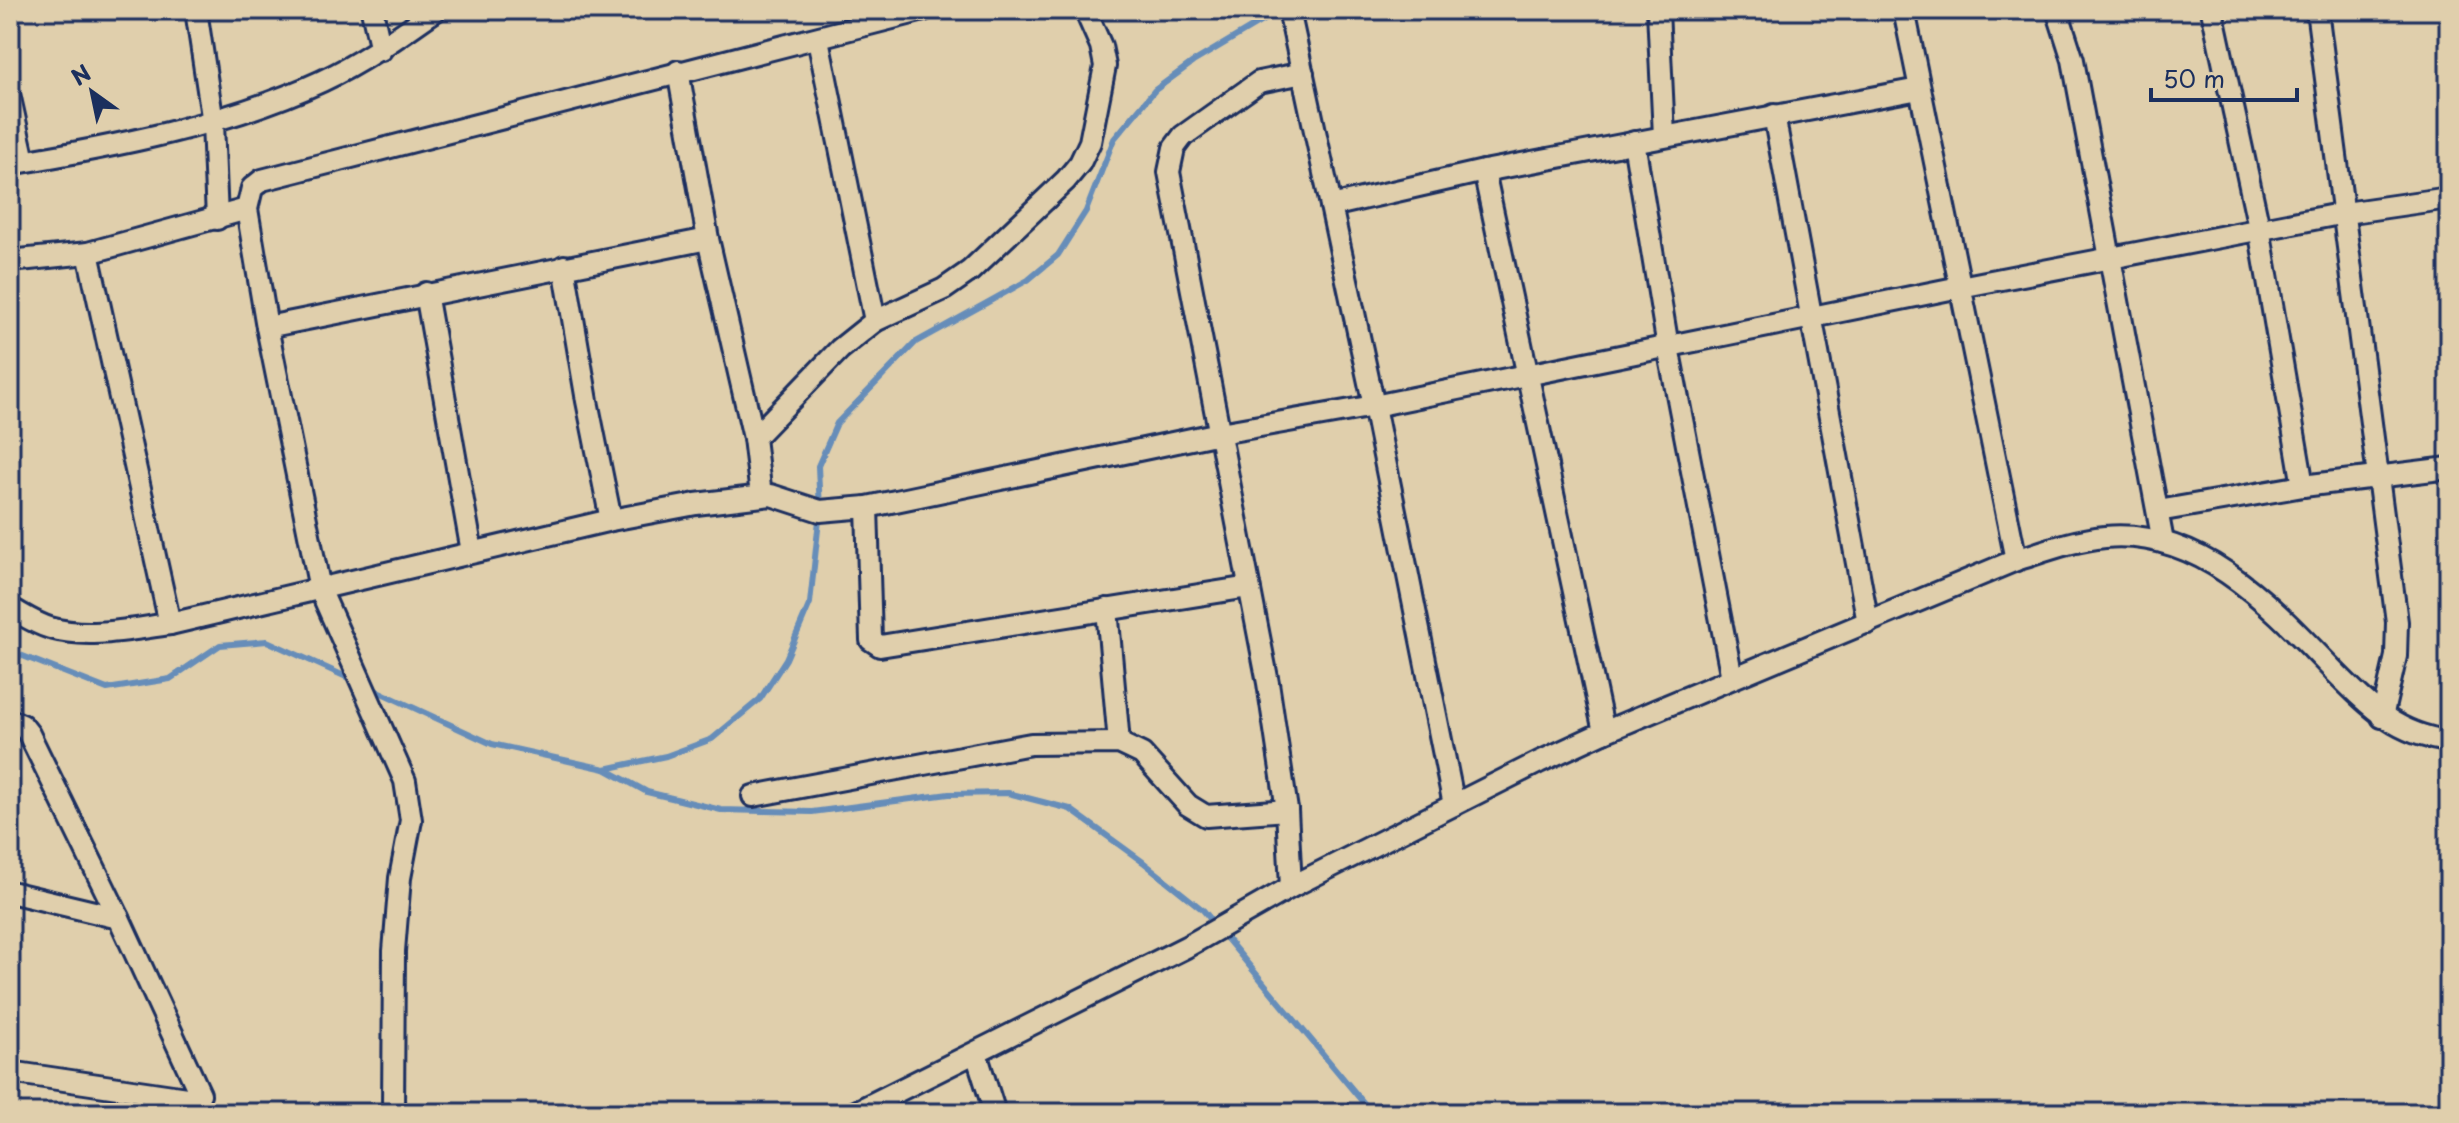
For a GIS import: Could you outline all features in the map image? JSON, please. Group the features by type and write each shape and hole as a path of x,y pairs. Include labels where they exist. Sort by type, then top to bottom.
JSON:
{"street":[{"path":"196,10 213,123 217,219"},
{"path":"372,10 381,50"},
{"path":"10,98 17,163 213,123 321,82 381,50 436,10"},
{"path":"393,1113 394,951 400,878 411,820 409,802 405,781 320,589 267,327 247,209 252,188 262,180 924,10"},
{"path":"754,438 840,349 875,321 944,289 970,271 1080,163 1090,142 1105,66 1093,22 1085,10"},
{"path":"1289,10 1374,406 1454,805"},
{"path":"1658,10 1664,136"},
{"path":"1904,10 2016,560"},
{"path":"2057,10 2073,60 2163,542"},
{"path":"2212,10 2259,228 2303,486"},
{"path":"2317,10 2380,477 2397,639 2382,717"},
{"path":"818,39 875,321"},
{"path":"678,71 708,239 754,438 761,495"},
{"path":"1291,887 1287,810 1268,683 1169,172 1169,159 1183,136 1251,87 1268,79 1303,73"},
{"path":"1331,206 1484,171 1919,89"},
{"path":"1774,115 1868,623"},
{"path":"1634,142 1668,347 1732,678"},
{"path":"1484,171 1604,732"},
{"path":"10,608 48,628 76,633 116,632 170,624 611,520 761,495 785,498 820,511 867,507 1220,433 1374,406 2259,228 2449,198"},
{"path":"10,261 88,253 247,209"},
{"path":"267,327 708,239"},
{"path":"88,253 170,624"},
{"path":"564,266 611,520"},
{"path":"426,293 472,552"},
{"path":"2158,511 2303,486 2449,468"},
{"path":"867,507 871,640 876,645 1249,587"},
{"path":"854,1113 1186,947 1291,887 1604,732 2016,560 2077,542 2122,536 2163,542 2241,580 2382,717 2414,732 2449,741"},
{"path":"1107,609 1119,743"},
{"path":"10,720 22,725 29,734 200,1094 193,1099 10,1072"},
{"path":"753,796 1031,744 1119,743 1142,754 1188,805 1206,816 1287,810"},
{"path":"10,892 119,918"},
{"path":"976,1053 995,1113"}],"waterway":[{"path":"605,769 666,756 712,739 760,699 786,659 810,603 820,511 818,466 837,423 916,342 1028,280 1058,255 1086,211 1114,139 1155,90 1193,62 1267,18 1410,10"},
{"path":"10,651 107,689 170,679 220,645 267,641 353,680"},
{"path":"371,688 492,744 605,769 647,792 721,810 812,812 949,794 1008,793 1070,809 1203,910 1372,1113"}]}
